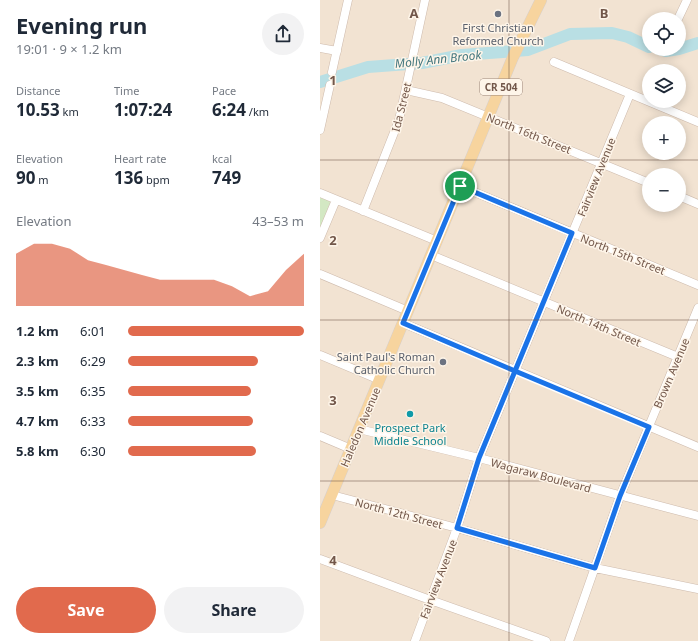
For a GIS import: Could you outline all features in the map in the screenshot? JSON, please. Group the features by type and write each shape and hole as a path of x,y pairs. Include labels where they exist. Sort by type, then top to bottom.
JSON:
{"main road":[{"name":"Haledon Avenue","path":"320,523 513,57 541,0"}],"street":[{"path":"332,72 348,0"},
{"name":"Ida Street","path":"363,211 396,131 425,0"},
{"path":"681,12 686,0"},
{"path":"320,48 337,52"},
{"path":"554,62 698,122"},
{"path":"320,130 330,85"},
{"name":"North 16th Street","path":"406,90 442,98 642,180"},
{"name":"Fairview Avenue","path":"415,641 457,528 479,458 630,94"},
{"name":"North 15th Street","path":"460,186 698,285"},
{"path":"320,193 437,241"},
{"path":"686,199 698,204"},
{"path":"320,238 336,200"},
{"name":"North 14th Street","path":"431,255 678,357"},
{"path":"320,274 408,311"},
{"name":"Brown Avenue","path":"569,641 620,496 698,308"},
{"path":"403,323 698,447"},
{"path":"320,355 380,380"},
{"name":"Wagaraw Boulevard","path":"359,429 479,458 698,516"},
{"path":"320,436 351,449"},
{"name":"North 12th Street","path":"332,495 457,528 595,568 698,590"},
{"path":"320,559 546,641"}],"shaded area":[{"path":"320,0 698,0 698,641 320,641"}],"green space":[{"path":"320,193 337,200 320,238"}],"waterway":[{"name":"Molly Ann Brook","path":"320,82 368,67 422,63 462,55 528,50 570,34 612,33 628,37 642,44"},
{"name":"Molly Ann Brook","path":"686,47 698,43"}],"place":[{"name":"First Christian Reformed Church","path":"498,14"},
{"name":"Saint Paul's Roman Catholic Church","path":"443,362"},
{"name":"Prospect Park Middle School","path":"410,414"}],"route":[{"path":"460,186 403,323 515,371 479,458 457,528 595,568 620,496 649,427 515,371 572,233 460,186"}]}
